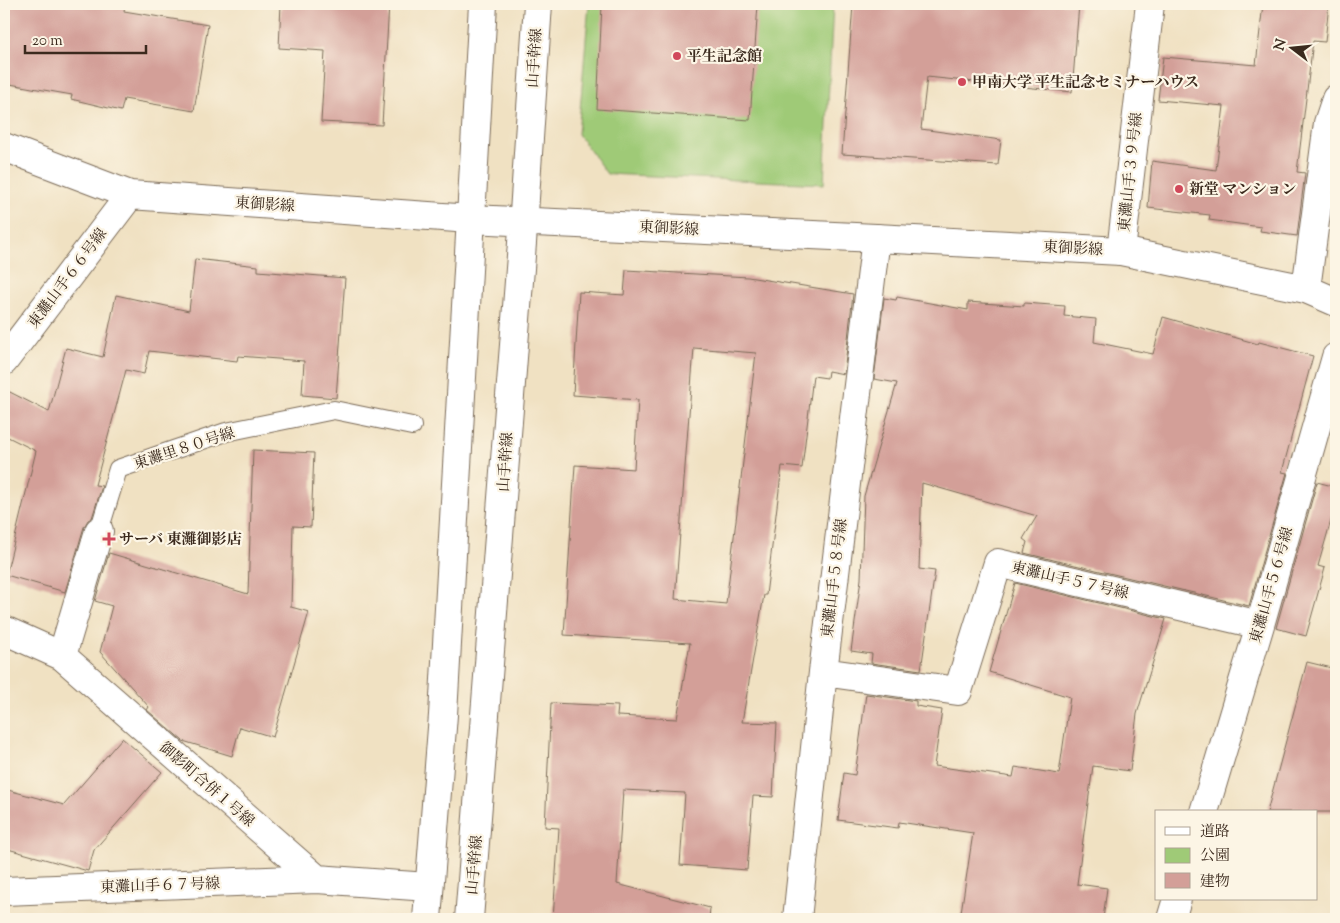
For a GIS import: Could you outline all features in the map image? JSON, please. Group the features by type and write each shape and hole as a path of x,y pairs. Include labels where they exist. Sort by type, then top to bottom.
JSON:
{"street":[{"path":"427,919 428,887 443,715 483,4"},
{"name":"山手幹線","path":"469,919 524,222 538,4"},
{"name":"東灘山手３９号線","path":"1122,250 1150,4"},
{"path":"1306,289 1328,123 1336,99"},
{"name":"東御影線","path":"4,147 130,195 524,222 1122,250 1306,289 1336,302"},
{"name":"東灘山手６６号線","path":"4,362 130,195"},
{"name":"東灘山手５８号線","path":"796,919 823,672 876,238"},
{"name":"東灘山手５６号線","path":"1205,810 1260,625 1336,357"},
{"name":"東灘里８０号線","path":"62,656 99,532"},
{"name":"東灘山手５７号線","path":"823,672 958,691 998,563 1260,625"},
{"name":"御影町合併１号線","path":"4,630 62,656 317,879"},
{"path":"317,879 428,887"},
{"name":"東灘山手６７号線","path":"4,892 317,879"},
{"path":"1171,919 1177,900"}],"lane":[{"name":"東灘里８０号線","path":"99,532 118,469 226,432 334,410 412,426"}],"green space":[{"path":"589,4 833,4 824,184 607,174 578,134"}],"building":[{"path":"7,4 125,4 124,11 208,25 194,111 124,99 121,111 71,99 72,95 4,83 4,20"},
{"path":"281,4 389,4 382,125 321,122 325,51 279,48"},
{"name":"平生記念館","path":"602,4 758,4 750,120 597,109"},
{"path":"853,4 1079,4 1072,92 927,77 921,129 1001,140 998,165 842,154"},
{"path":"1263,4 1329,4 1325,42 1313,41 1297,172 1305,173 1297,236 1260,231 1261,227 1209,220 1210,215 1148,208 1152,161 1216,170 1224,106 1158,100 1163,57 1256,65"},
{"path":"195,259 258,266 258,271 345,278 336,398 302,395 304,361 238,356 237,361 149,351 144,374 126,370 95,485 102,486 92,518 88,520 84,527 65,592 6,575 36,451 4,435 4,389 49,412 66,348 103,357 116,295 189,311"},
{"path":"626,270 748,277 853,294 844,374 828,371 827,378 813,376 802,468 782,466 766,595 764,595 742,722 777,723 773,797 753,796 747,870 680,865 685,793 623,790 617,884 710,908 709,919 553,919 559,828 545,827 551,703 618,706 617,716 677,719 690,643 564,635 575,465 634,469 638,400 573,395 579,292 624,295","holes":["694,348 756,353 726,604 675,599"]},
{"path":"897,297 968,310 968,302 1024,306 1024,303 1065,306 1064,316 1096,319 1094,342 1153,354 1163,317 1258,344 1259,342 1313,356 1282,472 1287,473 1249,606 1024,553 1027,542 1023,539 1037,516 922,483 919,569 935,571 921,670 871,663 872,654 851,651 861,579 864,496 897,383 874,379 884,298 896,300"},
{"path":"253,450 314,453 311,527 293,526 291,607 309,612 273,737 240,727 232,756 183,741 147,710 149,707 100,652 112,606 95,601 109,553 248,594"},
{"path":"1317,482 1336,487 1336,503 1318,566 1325,568 1306,636 1276,628"},
{"path":"1015,583 1166,619 1137,714 1130,771 1093,766 1077,884 1107,888 1103,919 960,919 973,833 899,822 898,828 838,820 844,773 855,775 866,694 916,701 916,706 942,710 934,766 1013,777 1015,767 1059,774 1070,697 989,672"},
{"path":"1307,662 1336,669 1336,812 1268,810"},
{"path":"122,738 162,772 94,850 88,871 4,848 4,789 64,805"}],"place":[{"name":"平生記念館","path":"677,56"},
{"name":"甲南大学 平生記念セミナーハウス","path":"962,82"},
{"name":"新堂 マンション","path":"1179,189"},
{"name":"サーバ 東灘御影店","path":"109,539"}]}
